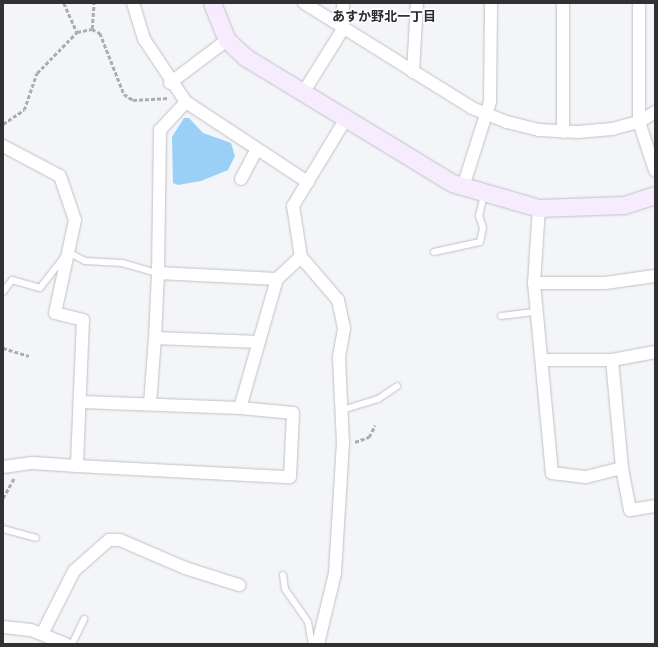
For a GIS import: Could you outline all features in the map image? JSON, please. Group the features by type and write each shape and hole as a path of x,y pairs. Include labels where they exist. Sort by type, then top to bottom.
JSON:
{"street":[{"path":"133,3 144,39 170,83 183,99 256,150 308,182"},
{"path":"212,3 227,40 245,57 437,176 484,195 540,208 624,205 655,195"},
{"path":"304,3 343,29 488,116 538,130 563,132 612,129 639,122 655,112"},
{"path":"303,93 343,29 342,3"},
{"path":"414,72 417,3"},
{"path":"463,187 488,116 491,3"},
{"path":"563,3 563,132"},
{"path":"639,3 639,122 655,170"},
{"path":"170,83 227,40"},
{"path":"150,404 158,273 160,130 183,99"},
{"path":"318,644 335,573 343,443 339,357 344,328 338,300 300,257 294,206 345,120"},
{"path":"3,146 60,176 75,220 55,313 83,320 82,402 77,466"},
{"path":"240,179 256,150"},
{"path":"540,208 534,283 536,312 543,360 552,473 586,477 622,468"},
{"path":"240,408 277,279 300,257"},
{"path":"158,273 277,279"},
{"path":"534,283 605,283 655,276"},
{"path":"155,338 259,342"},
{"path":"543,360 612,360 655,352"},
{"path":"612,360 622,468 630,510 655,506"},
{"path":"3,467 17,468 33,463 290,477 293,413 240,408 82,402"},
{"path":"42,634 74,571 109,540 120,540 185,568 220,576 239,585"},
{"path":"4,631 42,634 66,644"}],"lane":[{"path":"434,252 480,242 483,228 479,216 484,195"},
{"path":"3,292 12,280 40,288 68,252 85,261 122,263 158,273"},
{"path":"501,316 536,312"},
{"path":"342,410 378,399 397,386"},
{"path":"3,529 36,538"},
{"path":"283,575 285,589 308,622 312,644"},
{"path":"72,644 84,619"}],"path":[{"path":"64,3 77,32"},
{"path":"92,29 94,3"},
{"path":"3,124 24,110 37,73 77,32 92,29 100,33 124,94 133,100 183,99"},
{"path":"3,348 29,356"},
{"path":"343,443 369,437 375,425"},
{"path":"3,498 12,485 17,468"}],"water":[{"path":"184,118 189,118 203,133 231,143 235,156 228,170 201,181 178,185 173,183 172,137"}],"district":[{"name":"あすか野北一丁目","path":"384,18"}]}
